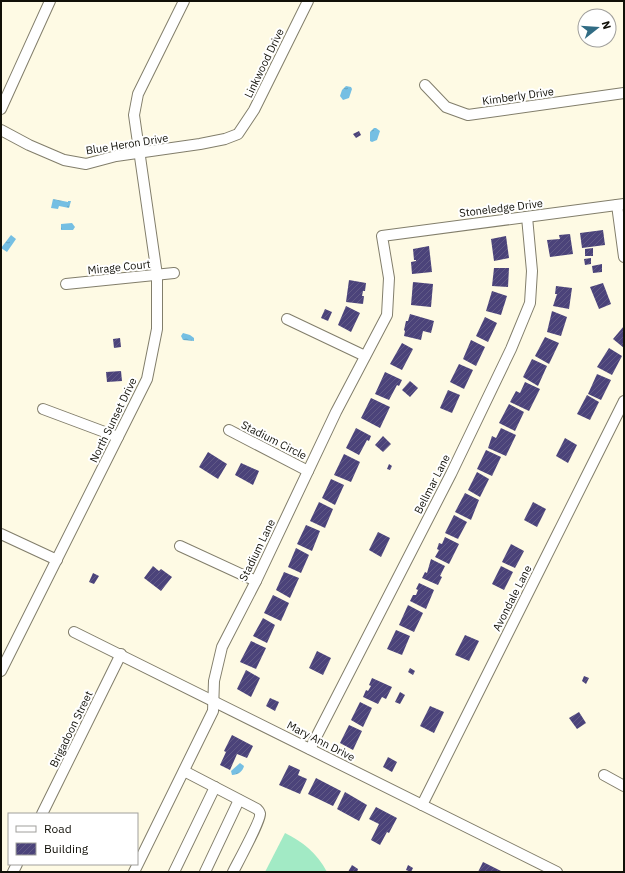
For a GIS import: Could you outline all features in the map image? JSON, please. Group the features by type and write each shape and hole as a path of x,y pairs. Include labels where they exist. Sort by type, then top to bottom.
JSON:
{"street":[{"path":"1,109 50,1"},
{"name":"North Sunset Drive","path":"1,671 147,379 157,329 157,275 138,153 134,115 138,94 184,1"},
{"name":"Linkwood Drive","path":"238,134 254,110 308,1"},
{"name":"Kimberly Drive","path":"425,85 446,107 468,115 624,93"},
{"name":"Blue Heron Drive","path":"1,130 36,148 64,160 86,164 116,156 200,144 225,139 238,134"},
{"path":"620,205 624,257"},
{"name":"Stoneledge Drive","path":"382,236 620,205"},
{"name":"Bellmar Lane","path":"310,749 447,481 511,349 530,303 532,271 527,217"},
{"name":"Stadium Lane","path":"138,864 212,712 214,681 222,647 256,582 336,412 387,316 389,278 382,236"},
{"name":"Mirage Court","path":"66,284 174,273"},
{"path":"287,319 365,356"},
{"name":"Avondale Lane","path":"422,805 624,401"},
{"path":"44,409 118,437"},
{"name":"Stadium Circle","path":"229,430 308,471"},
{"path":"1,534 56,560"},
{"path":"180,546 256,582"},
{"name":"Mary Ann Drive","path":"74,632 558,872"},
{"name":"Brigadoon Street","path":"42,813 121,654"},
{"path":"184,771 257,809 260,815 233,872"},
{"path":"604,775 624,786"},
{"path":"174,872 215,787"},
{"path":"205,872 239,800"}],"green space":[{"path":"285,833 298,840 309,849 319,859 327,872 265,872"}],"water":[{"path":"346,86 351,87 352,89 349,98 343,100 340,96 342,90"},
{"path":"374,128 380,131 377,140 372,142 370,141 370,132"},
{"path":"53,199 68,202 71,201 69,208 59,206 58,209 51,208"},
{"path":"72,223 75,227 73,230 61,230 61,224"},
{"path":"11,235 16,239 7,252 1,248"},
{"path":"183,333 190,335 194,338 194,341 183,340 181,336"},
{"path":"240,763 244,766 243,770 232,775 231,771"}],"building":[{"path":"359,131 361,135 356,138 353,134"},
{"path":"603,230 605,245 582,248 580,233"},
{"path":"570,234 573,254 550,257 547,240 560,239 559,235"},
{"path":"506,236 509,258 494,261 491,239"},
{"path":"429,246 432,272 412,274 411,262 416,261 414,260 413,249"},
{"path":"593,248 593,256 585,256 585,249"},
{"path":"591,258 591,264 585,265 584,259"},
{"path":"602,264 602,272 593,273 592,266"},
{"path":"494,268 509,268 508,287 492,286"},
{"path":"349,280 366,283 365,291 363,291 362,296 364,296 363,304 346,302"},
{"path":"413,282 433,284 431,307 411,305"},
{"path":"603,283 611,304 599,309 590,287"},
{"path":"556,286 572,288 569,309 553,306 557,294 555,294"},
{"path":"492,291 507,296 501,315 486,311"},
{"path":"346,306 360,313 351,332 338,325"},
{"path":"325,309 332,312 328,321 321,318"},
{"path":"552,311 567,317 561,336 547,332"},
{"path":"410,314 434,321 431,333 423,331 421,340 404,336 406,321 408,321"},
{"path":"485,317 497,323 488,342 476,336"},
{"path":"624,326 624,348 613,339"},
{"path":"545,337 559,343 549,364 535,356"},
{"path":"120,338 121,347 114,348 113,339"},
{"path":"471,340 485,347 476,366 463,359"},
{"path":"402,343 413,349 402,370 390,364"},
{"path":"609,348 622,356 612,375 597,367"},
{"path":"532,359 547,366 538,386 523,377"},
{"path":"459,364 473,370 464,389 450,382"},
{"path":"121,371 122,381 107,382 106,372"},
{"path":"385,372 402,380 399,386 397,385 389,400 375,394"},
{"path":"597,374 611,380 601,400 588,394"},
{"path":"410,381 418,388 410,397 402,390"},
{"path":"525,382 540,389 529,411 510,402 516,391 520,393"},
{"path":"448,390 460,395 452,413 440,408"},
{"path":"587,395 599,402 590,420 577,414"},
{"path":"371,398 390,407 380,428 361,418"},
{"path":"509,404 524,412 515,431 499,423"},
{"path":"356,428 371,436 369,441 367,440 359,455 346,448"},
{"path":"501,428 516,435 506,456 488,448 492,436 496,438"},
{"path":"383,436 391,444 383,452 375,445"},
{"path":"565,438 577,445 568,463 556,456"},
{"path":"486,450 501,457 492,476 477,469"},
{"path":"208,452 227,464 218,479 199,467"},
{"path":"344,454 360,462 351,482 334,475"},
{"path":"241,463 259,471 253,485 235,475"},
{"path":"389,464 392,466 390,470 387,469"},
{"path":"477,472 489,479 480,497 468,490"},
{"path":"331,479 344,485 335,505 322,498"},
{"path":"465,493 479,500 471,520 455,512"},
{"path":"319,502 333,509 325,528 310,521"},
{"path":"533,502 546,509 537,527 524,520"},
{"path":"454,515 467,522 458,539 445,533"},
{"path":"306,525 320,531 312,551 297,544"},
{"path":"378,532 390,538 381,557 369,550"},
{"path":"445,537 459,544 449,564 435,557 439,550 437,549 439,543 442,544"},
{"path":"511,544 524,551 515,568 502,562"},
{"path":"296,548 309,555 301,573 288,567"},
{"path":"431,559 445,566 440,576 442,577 438,585 422,578 425,572 427,573"},
{"path":"153,566 159,571 161,569 172,577 161,591 144,578"},
{"path":"501,566 513,572 504,590 492,584"},
{"path":"284,572 299,578 290,598 276,590"},
{"path":"93,573 99,576 94,584 89,582"},
{"path":"419,583 434,590 426,609 410,601 413,595 416,595 418,590 416,589"},
{"path":"273,595 289,603 281,621 264,613"},
{"path":"408,605 423,613 414,632 399,625"},
{"path":"263,618 275,625 267,643 253,636"},
{"path":"396,630 410,636 402,655 387,649"},
{"path":"465,635 479,641 469,661 455,655"},
{"path":"251,641 266,648 256,669 240,662"},
{"path":"317,651 331,658 323,675 309,668"},
{"path":"410,668 415,671 413,675 408,672"},
{"path":"246,670 260,678 251,697 237,689"},
{"path":"584,676 589,678 586,684 582,681"},
{"path":"372,678 392,687 386,699 382,697 378,704 363,697 366,690 368,691 371,686 369,685"},
{"path":"400,692 405,695 400,704 395,702"},
{"path":"270,698 279,702 275,711 266,706"},
{"path":"360,702 372,708 363,727 351,720"},
{"path":"430,706 444,712 434,733 420,726"},
{"path":"579,712 586,723 577,729 569,718"},
{"path":"349,725 362,731 353,750 340,743"},
{"path":"232,735 253,746 247,758 237,754 230,770 220,765 226,752 224,751"},
{"path":"388,757 397,762 392,772 383,767"},
{"path":"289,765 300,770 298,775 307,779 300,794 279,785"},
{"path":"316,778 341,791 333,806 308,794"},
{"path":"345,792 367,805 359,821 337,809"},
{"path":"376,807 397,818 389,833 387,832 380,845 371,840 379,824 369,819"},
{"path":"483,862 503,872 478,872"},
{"path":"352,865 358,869 357,872 348,872"},
{"path":"408,865 413,868 411,872 406,870"}]}
